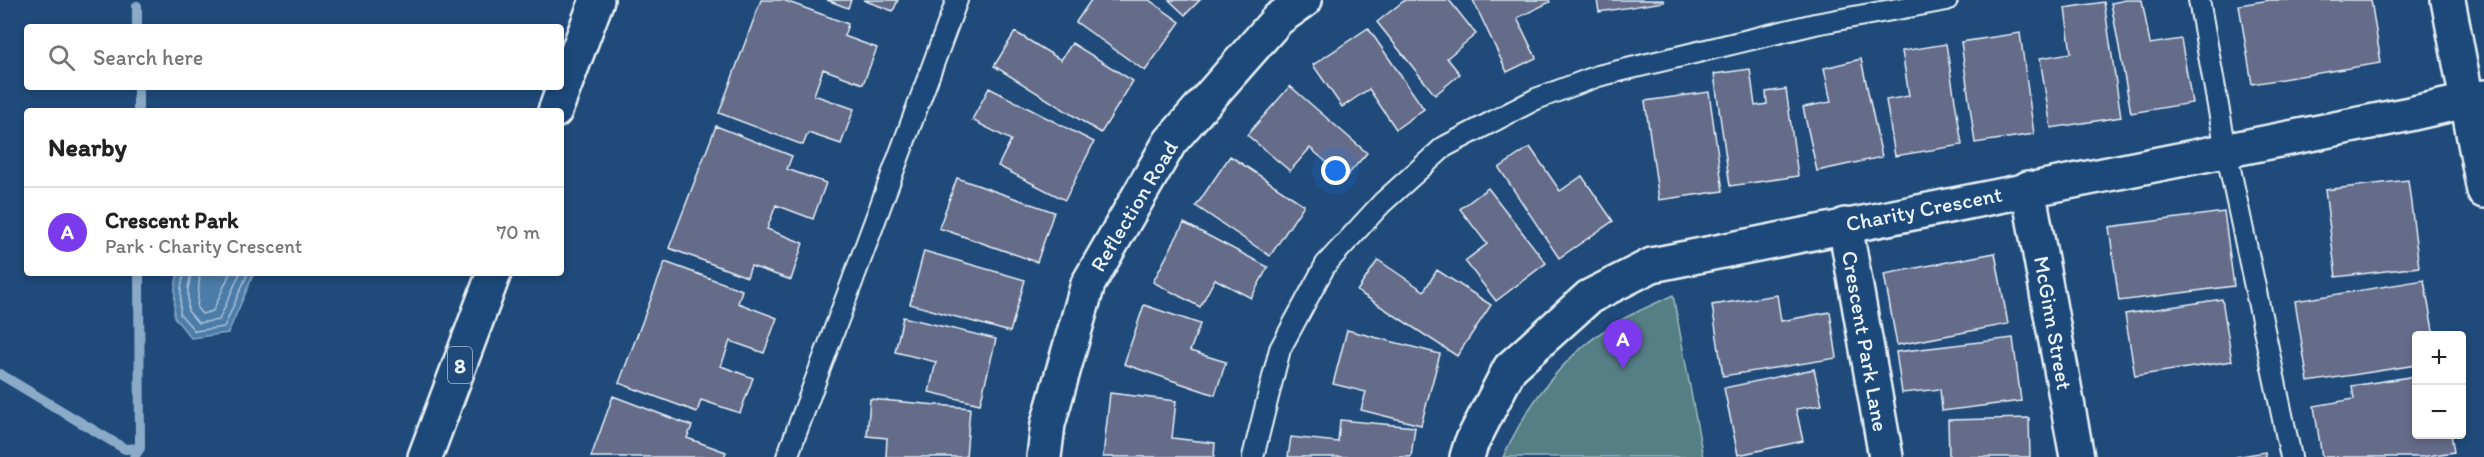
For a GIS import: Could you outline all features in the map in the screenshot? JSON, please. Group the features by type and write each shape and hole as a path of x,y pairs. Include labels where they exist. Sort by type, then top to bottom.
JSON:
{"street":[{"path":"564,87 597,0"},
{"name":"Reflection Road","path":"1044,457 1048,424 1088,284 1170,141 1278,19 1305,0"},
{"path":"2448,0 2475,99 2484,191"},
{"path":"556,108 563,90"},
{"name":"Charity Crescent","path":"1467,457 1471,444 1510,368 1589,297 1652,265 2475,99"},
{"name":"McGinn Street","path":"2028,189 2077,457"},
{"name":"Crescent Park Lane","path":"1845,225 1886,457"},
{"name":"8","path":"425,457 493,276"}],"lane":[{"path":"787,457 957,0"},
{"path":"1253,457 1280,349 1326,264 1382,203 1444,147 1536,99 1598,76 1815,24 1947,0"},
{"path":"2199,0 2226,150 2291,457"}],"green space":[{"path":"1673,295 1703,457 1503,457 1535,400 1548,382 1578,351 1614,324"}],"water":[{"path":"177,276 253,276 228,333 191,338 174,317"}],"building":[{"path":"761,0 783,0 848,24 844,36 877,48 863,84 823,69 814,95 854,109 841,144 808,133 803,145 719,113"},
{"path":"827,0 851,0 848,8"},
{"path":"863,0 898,0 893,11"},
{"path":"1091,0 1149,0 1180,22 1145,71 1076,22"},
{"path":"1169,0 1200,0 1185,15"},
{"path":"1405,0 1449,0 1476,34 1447,58 1460,74 1435,95 1377,22"},
{"path":"1473,0 1549,0 1550,2 1517,18 1536,58 1507,72"},
{"path":"1597,0 1663,0 1664,2 1599,12"},
{"path":"2142,0 2150,44 2181,39 2192,103 2131,113 2111,3"},
{"path":"2270,0 2371,0 2381,63 2252,84 2239,5"},
{"path":"2104,2 2121,117 2051,128 2040,58 2071,53 2065,8"},
{"path":"1368,28 1424,109 1396,129 1369,89 1342,107 1313,65"},
{"path":"1015,32 1061,60 1072,43 1133,81 1101,133 994,66"},
{"path":"2020,33 2034,134 1975,143 1961,42"},
{"path":"1946,44 1962,145 1895,156 1886,100 1909,96 1902,51"},
{"path":"1861,59 1882,157 1817,171 1803,107 1831,102 1824,68"},
{"path":"1750,69 1755,106 1767,104 1766,92 1786,89 1798,176 1730,186 1714,74"},
{"path":"1290,86 1367,153 1345,178 1310,148 1290,171 1247,135"},
{"path":"989,88 1094,142 1065,200 998,166 1011,140 972,120"},
{"path":"1709,92 1723,191 1659,200 1645,101"},
{"path":"716,126 792,156 787,169 826,183 813,219 776,205 767,229 803,243 791,280 751,266 747,277 669,248"},
{"path":"1530,147 1560,191 1582,176 1613,221 1559,258 1499,168"},
{"path":"1230,156 1304,205 1270,256 1196,206"},
{"path":"957,178 1054,212 1037,262 939,228"},
{"path":"2408,180 2419,267 2336,277 2325,190"},
{"path":"1488,188 1546,263 1496,301 1465,261 1487,244 1460,209"},
{"path":"2224,212 2234,286 2119,301 2109,227"},
{"path":"1184,223 1268,267 1251,298 1215,279 1200,307 1153,282"},
{"path":"924,251 1025,280 1010,332 910,304"},
{"path":"1995,253 2008,324 1897,345 1884,274"},
{"path":"1378,260 1424,291 1437,270 1491,305 1457,356 1357,291"},
{"path":"665,262 742,290 738,303 777,318 764,353 730,341 721,366 753,378 740,413 701,400 697,412 619,383"},
{"path":"2424,280 2433,331 2412,331 2412,366 2308,382 2295,301"},
{"path":"1777,295 1781,321 1830,312 1837,358 1723,376 1712,305"},
{"path":"2222,299 2232,361 2135,376 2125,314"},
{"path":"1144,305 1200,324 1190,351 1226,362 1215,395 1124,364"},
{"path":"903,317 996,339 980,404 929,392 936,362 895,352"},
{"path":"1347,330 1440,354 1421,425 1361,410 1366,392 1333,384"},
{"path":"2013,338 2021,401 1942,411 1940,389 1902,393 1896,352"},
{"path":"1814,369 1822,405 1796,409 1803,441 1738,455 1724,388"},
{"path":"2412,377 2412,439 2452,439 2454,452 2421,457 2322,457 2314,406 2354,399 2352,386"},
{"path":"1110,393 1176,401 1172,438 1215,443 1214,457 1103,457"},
{"path":"613,396 692,426 687,438 726,452 724,457 591,457"},
{"path":"870,399 970,408 966,457 886,457 887,438 867,436"},
{"path":"2029,418 2030,457 1949,457 1948,420"},
{"path":"1340,420 1415,427 1411,457 1288,457 1291,437 1338,442"},
{"path":"2265,452 2266,457 2235,457"}],"waterway":[{"path":"137,6 137,24"},
{"path":"138,90 138,108"},
{"path":"134,457 140,448 139,276"},
{"path":"0,374 125,449 140,448"}],"place":[{"name":"Crescent Park","path":"1623,369"}]}
